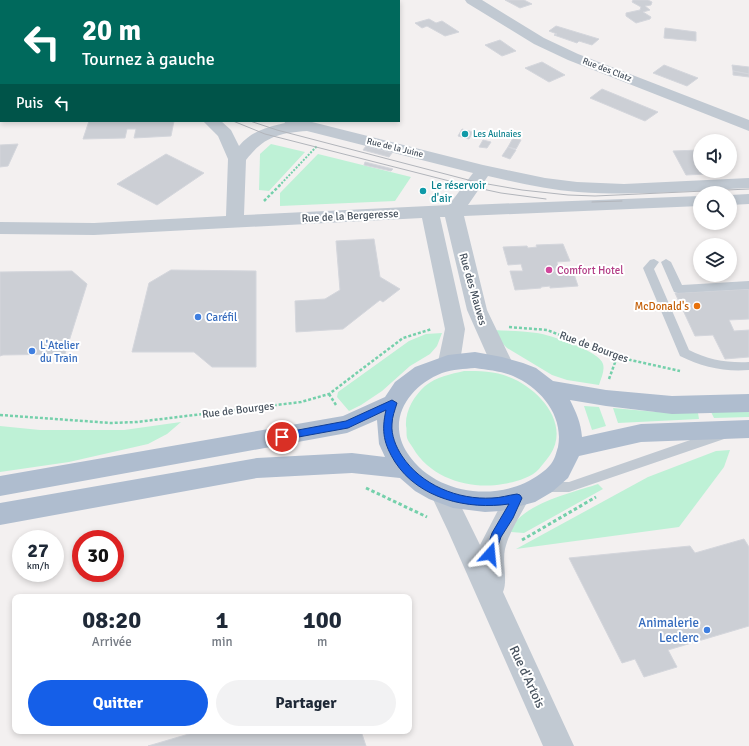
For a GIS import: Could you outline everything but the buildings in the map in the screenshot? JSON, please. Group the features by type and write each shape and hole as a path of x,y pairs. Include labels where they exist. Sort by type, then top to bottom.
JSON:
{"main road":[{"path":"475,360 502,364 527,373 547,388 563,406 571,427 570,449 560,470 542,487 517,498 486,502 467,501 443,494 422,483 405,469 391,448 387,425 392,403 401,389 414,377 431,368 449,362 475,360"},
{"path":"547,388 606,398 672,405 749,403"},
{"path":"0,486 261,441 348,424 392,403"},
{"path":"570,449 641,433 743,429"},
{"path":"0,514 257,468 352,462 405,469"}],"street":[{"name":"Rue des Clatz","path":"472,0 539,41 573,57 749,126"},
{"path":"212,122 225,134 237,159 235,216"},
{"name":"Rue de la Juine","path":"237,159 254,141 265,134 299,123 483,170"},
{"path":"455,212 483,170 545,183 603,188 643,189 749,183"},
{"path":"737,200 749,199"},
{"name":"Rue de la Bergeresse","path":"0,228 94,230 235,216 455,212 693,201"},
{"path":"430,212 455,329 449,362"},
{"name":"Rue des Mauves","path":"455,212 455,225 478,310 484,328 502,364"},
{"name":"Rue d'Artois","path":"443,494 559,746"},
{"name":"Rue d'Artois","path":"496,609 490,568 490,554 496,536 509,515 517,498"}],"lane":[{"path":"654,262 648,268 684,353 702,362 736,367 749,366"},
{"path":"666,262 678,289 749,285"},
{"path":"542,487 569,486 743,429"}],"path":[{"path":"235,216 257,210 321,142"},
{"name":"Rue de Bourges","path":"484,328 517,327 547,330 617,357 685,372"},
{"name":"Rue de Bourges","path":"0,416 111,423 136,422 301,402 329,394 403,338 425,330 455,329"},
{"path":"608,385 617,357"},
{"path":"359,485 434,520"}],"green space":[{"path":"271,144 305,152 269,191 259,190 260,154"},
{"path":"318,154 411,177 395,201 280,206 280,193"},
{"path":"493,330 537,333 563,340 584,349 600,359 603,364 603,372 599,385 567,380 552,375 507,348 499,340"},
{"path":"442,333 437,346 430,354 410,366 382,391 361,405 349,411 337,397 338,392 409,341 426,334"},
{"path":"464,371 493,372 509,377 531,389 548,408 554,419 557,431 555,443 550,455 532,475 518,481 491,485 478,485 453,480 430,468 421,459 407,439 407,415 417,394 434,380"},
{"path":"584,406 599,407 606,426 592,430"},
{"path":"613,408 657,412 698,413 699,419 618,423"},
{"path":"749,411 749,417 714,418 711,412"},
{"path":"181,422 167,434 148,444 69,462 0,472 0,426 40,430 124,430"},
{"path":"730,450 724,467 679,527 516,549 648,477 716,451"},
{"path":"598,484 603,489 524,533 511,532 515,523 523,514 535,507"}],"tram line":[{"path":"235,122 265,134 473,187 501,193 546,199"},
{"path":"253,122 277,130 476,182 522,190 568,195 595,196 749,189"},
{"path":"592,202 622,201"}],"place":[{"name":"Les Aulnaies","path":"465,134"},
{"name":"Le réservoir d'air","path":"423,191"},
{"name":"Comfort Hotel","path":"549,270"},
{"name":"McDonald's","path":"697,306"},
{"name":"Caréfil","path":"198,317"},
{"name":"L'Atelier du Train","path":"32,351"},
{"name":"Animalerie Leclerc","path":"707,630"}],"route":[{"path":"282,437 348,424 392,403 387,425 391,448 405,469 422,483 443,494 467,501 492,502 517,498 509,515 496,536 490,554"}]}
